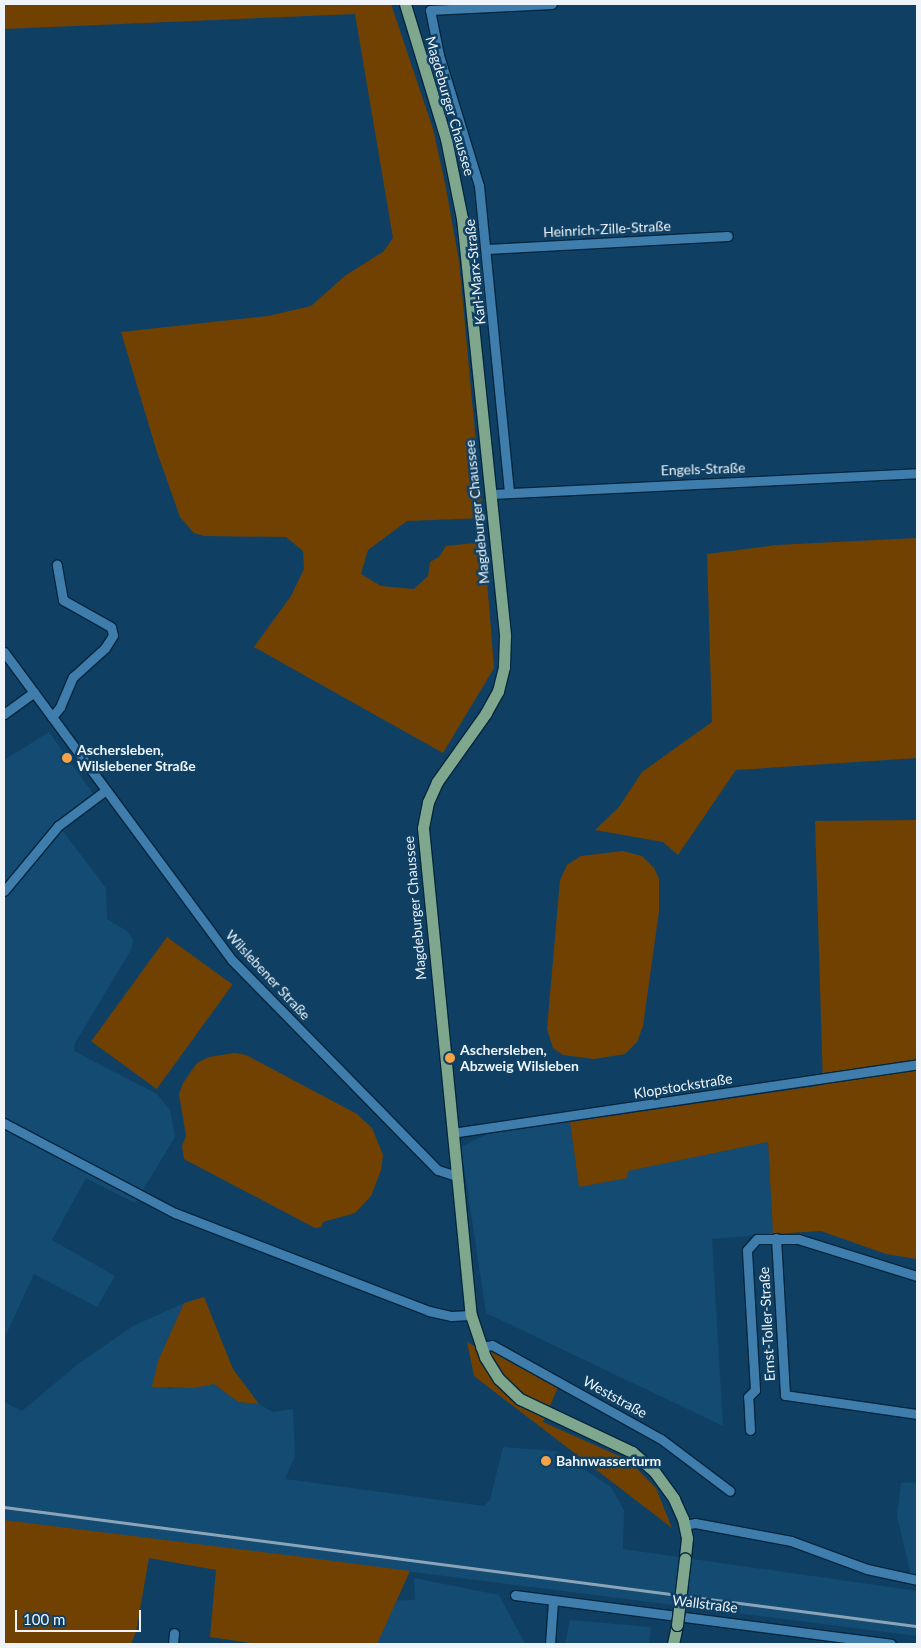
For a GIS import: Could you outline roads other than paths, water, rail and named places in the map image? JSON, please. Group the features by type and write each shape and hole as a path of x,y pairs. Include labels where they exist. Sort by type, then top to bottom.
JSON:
{"main road":[{"name":"Magdeburger Chaussee","path":"405,4 446,139 461,210 505,636 504,667 486,713 431,792 423,828 471,1315 480,1347 499,1379 520,1399 613,1442 647,1464 669,1490 684,1525 685,1558 673,1644"}],"street":[{"name":"Karl-Marx-Straße","path":"509,492 488,249 474,164 439,56 430,10 552,4"},
{"path":"422,61 439,56"},
{"name":"Heinrich-Zille-Straße","path":"488,249 728,236"},
{"name":"Engels-Straße","path":"490,494 917,473"},
{"path":"52,717 60,707 73,677 105,648 113,635 110,627 63,600 57,565"},
{"name":"Wilslebener Straße","path":"4,652 250,980 438,1170 456,1176"},
{"path":"4,714 34,692"},
{"path":"4,891 62,822 106,790"},
{"name":"Klopstockstraße","path":"452,1134 917,1064"},
{"path":"4,1122 175,1212 451,1316 471,1315"},
{"name":"Ernst-Toller-Straße","path":"776,1238 785,1395 917,1414"},
{"path":"750,1430 748,1397 755,1390 747,1250 757,1239 798,1239 917,1276"},
{"name":"Weststraße","path":"480,1347 492,1344 661,1439 730,1491"},
{"path":"684,1525 708,1525 791,1541 867,1569 917,1580"},
{"name":"Wallstraße","path":"515,1595 686,1615 891,1644"},
{"path":"550,1644 553,1600"},
{"path":"173,1644 174,1633"}],"railway":[{"path":"4,1507 917,1626"}],"place":[{"name":"Aschersleben, Wilslebener Straße","path":"67,758"},
{"name":"Aschersleben, Abzweig Wilsleben","path":"450,1058"},
{"name":"Bahnwasserturm","path":"546,1461"}]}
